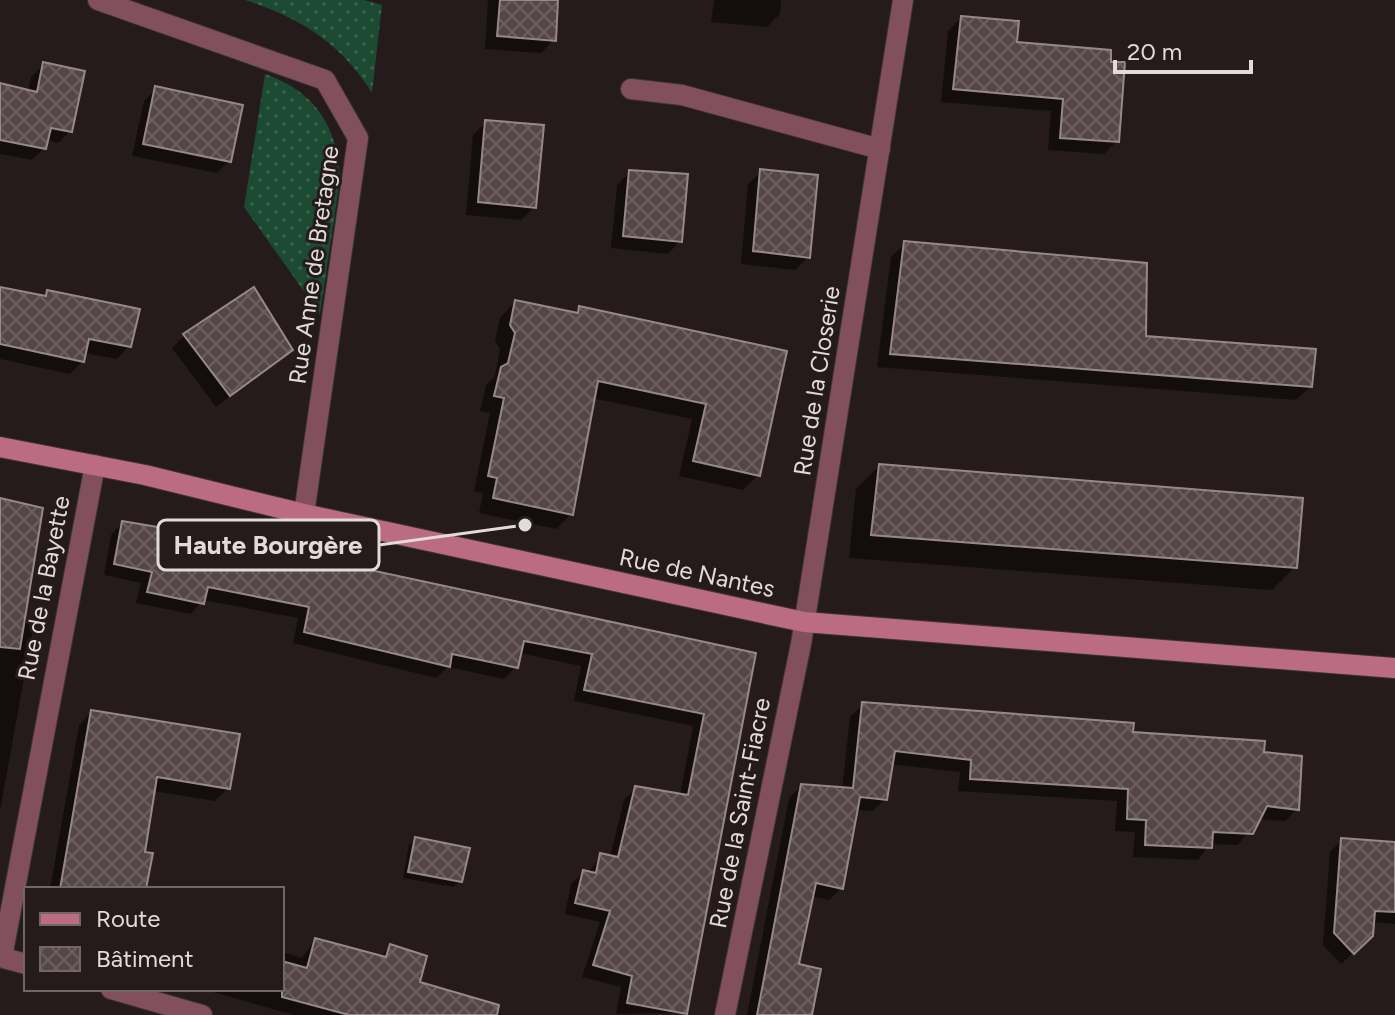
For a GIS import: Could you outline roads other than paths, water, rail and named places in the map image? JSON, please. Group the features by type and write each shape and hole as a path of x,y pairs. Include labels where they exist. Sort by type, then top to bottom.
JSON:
{"main road":[{"name":"Rue de Nantes","path":"0,447 95,465 304,514 804,622 1395,668"}],"street":[{"name":"Rue Anne de Bretagne","path":"98,0 325,80 358,138 304,514"},
{"name":"Rue de la Closerie","path":"804,622 903,0"},
{"path":"631,89 682,95 880,149"},
{"name":"Rue de la Bayette","path":"1,957 95,465"},
{"name":"Rue de la Saint-Fiacre","path":"725,1015 804,622"},
{"path":"1,957 24,963"},
{"path":"118,991 202,1015"}],"place":[{"name":"Haute Bourgère","path":"525,525"}]}
